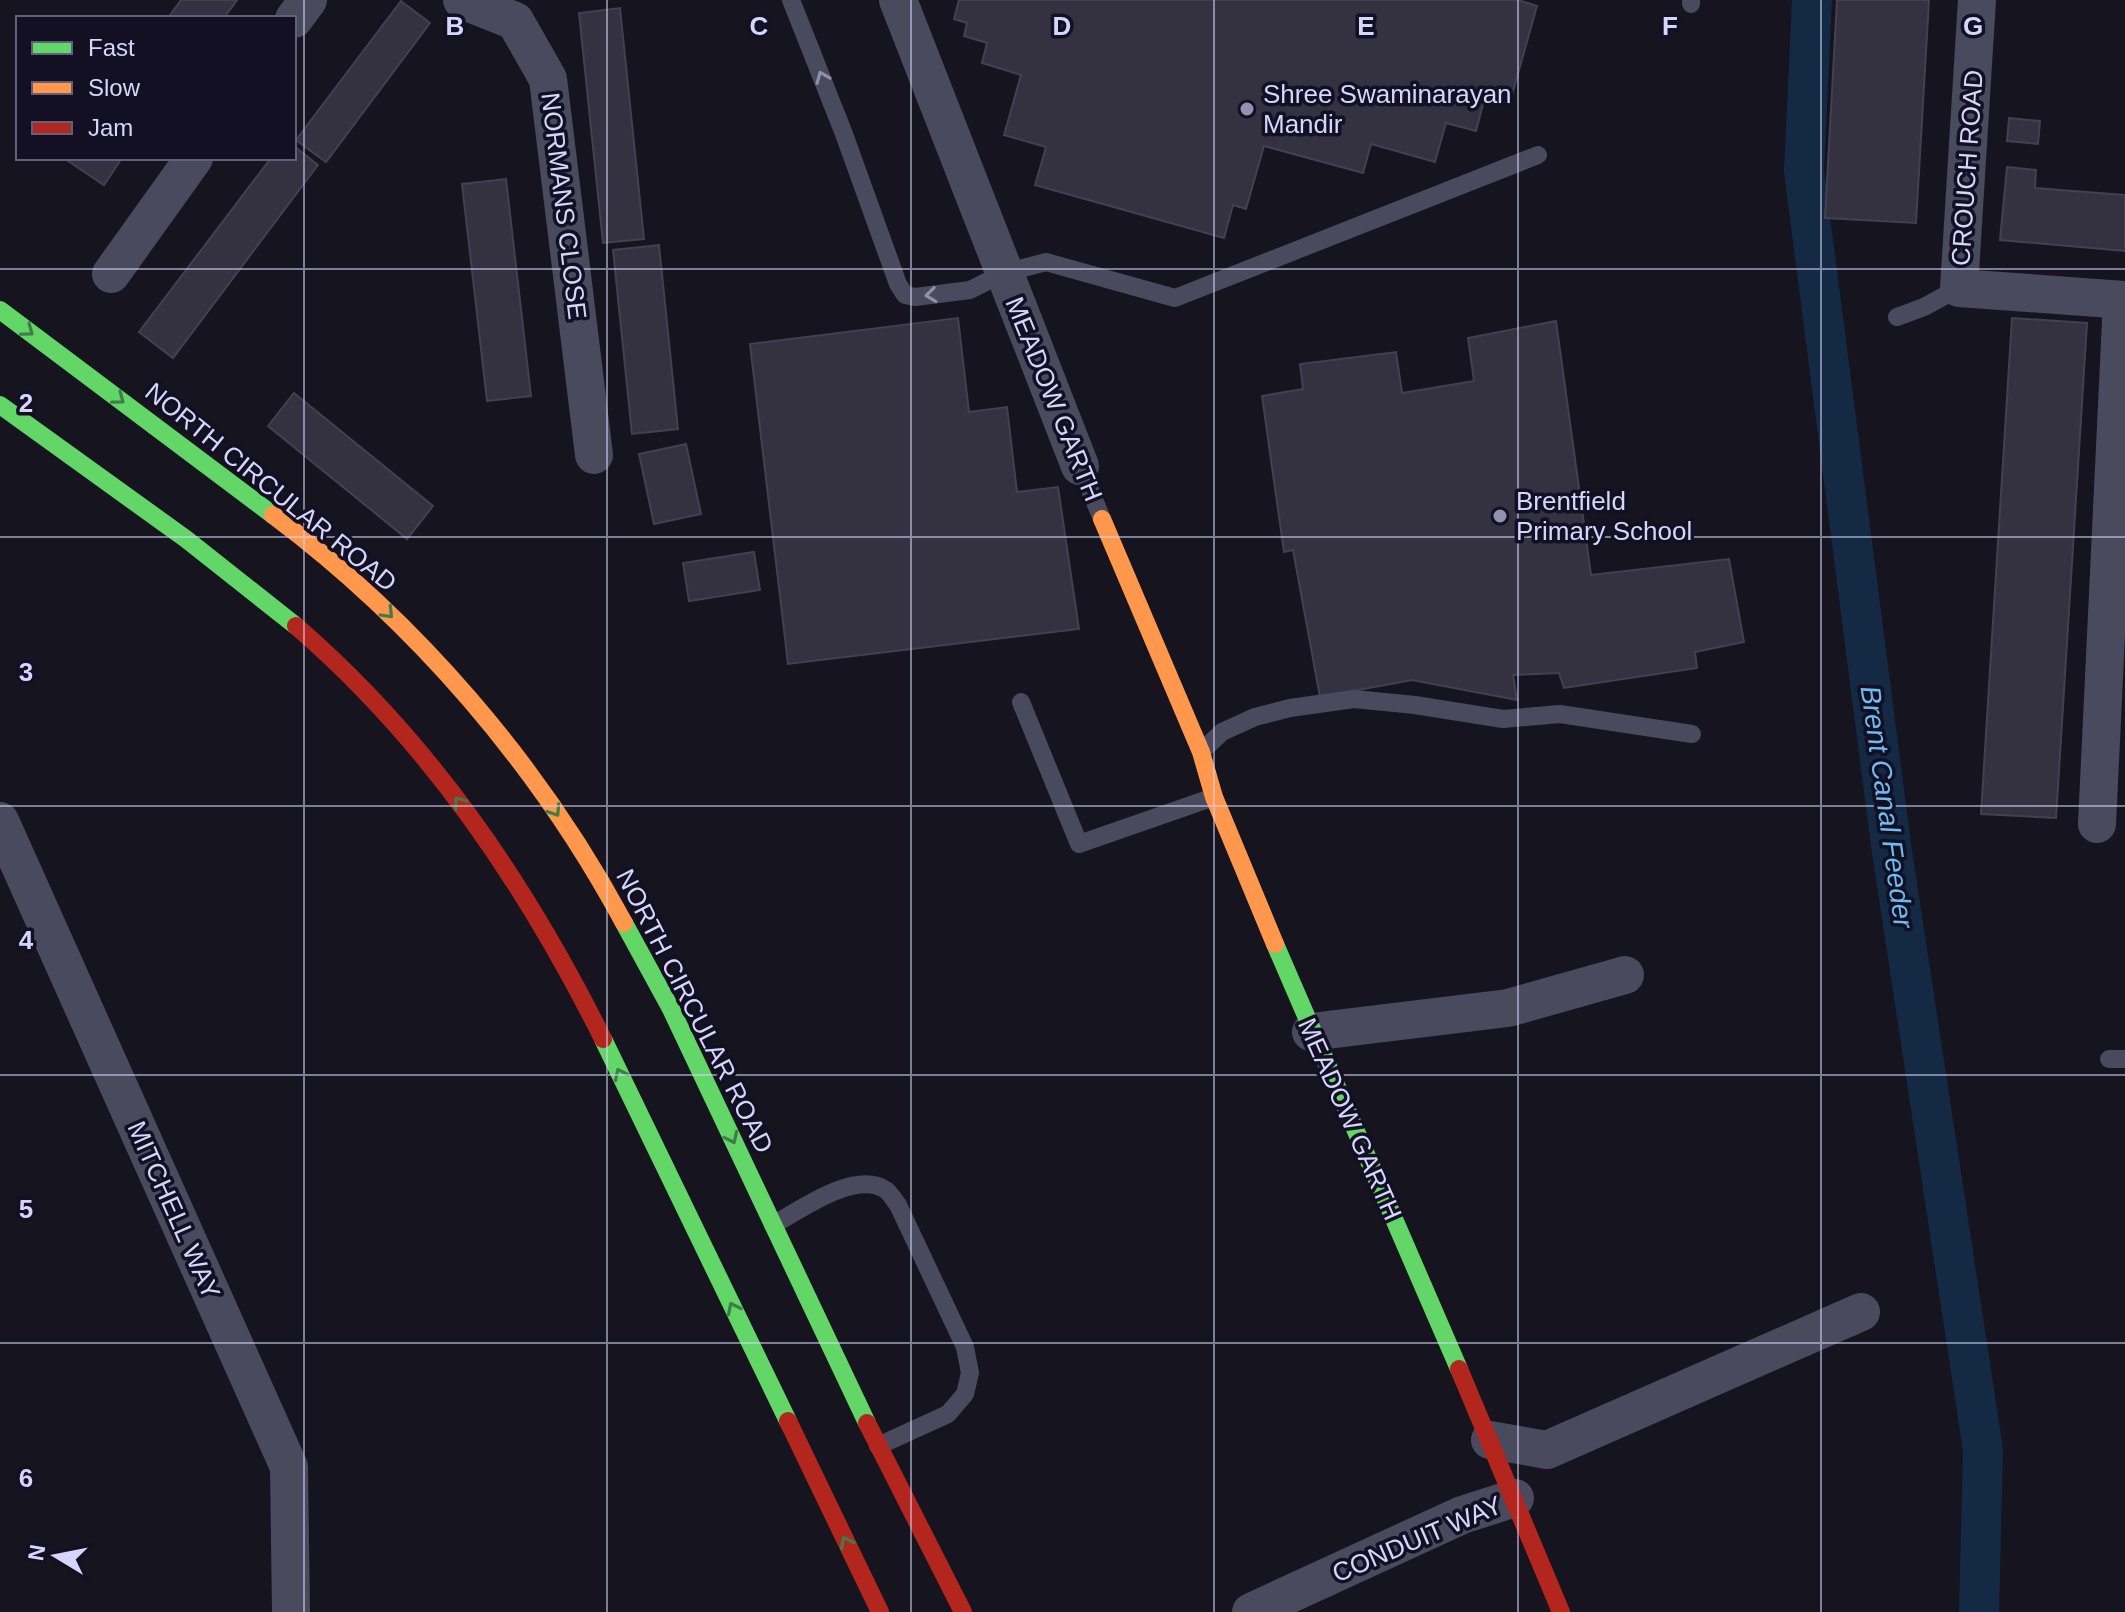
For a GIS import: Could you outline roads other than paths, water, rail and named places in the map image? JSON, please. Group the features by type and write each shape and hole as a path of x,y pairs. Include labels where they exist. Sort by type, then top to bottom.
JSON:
{"main road":[{"name":"NORTH CIRCULAR ROAD","path":"0,310 288,526 380,604 468,697 533,778 608,892 671,1009 878,1446 963,1612"},
{"path":"0,405 217,562 282,614 362,688 442,779 501,858 557,949 606,1046 880,1612"},
{"name":"MEADOW GARTH","path":"1102,519 1201,752 1214,797 1311,1032 1515,1498"},
{"name":"CONDUIT WAY","path":"1515,1498 1561,1612"}],"street":[{"path":"296,16 308,0"},
{"name":"NORMANS CLOSE","path":"462,0 515,21 548,79 594,455"},
{"name":"MEADOW GARTH","path":"898,0 1080,466"},
{"name":"CROUCH ROAD","path":"1959,288 1977,0"},
{"path":"111,274 193,160"},
{"path":"1959,288 2124,300 2097,824"},
{"name":"MITCHELL WAY","path":"0,821 289,1467 291,1612"},
{"path":"1311,1032 1508,1008 1625,975"},
{"path":"1490,1440 1547,1450 1861,1312"},
{"name":"CONDUIT WAY","path":"1251,1612 1462,1515 1515,1498"}],"lane":[{"path":"791,0 898,284 905,295 915,297 970,290 1004,273 1046,262 1175,298 1538,155"},
{"path":"1897,317 1959,288"},
{"name":"MEADOW GARTH","path":"1080,466 1102,519"},
{"path":"1201,752 1222,732 1255,717 1290,708 1354,699 1503,719 1560,714 1692,734"},
{"path":"1021,702 1079,844 1214,797"},
{"path":"773,1225 842,1188 863,1182 885,1190 905,1219 965,1347 970,1373 965,1394 948,1414 878,1446"}],"waterway":[{"name":"Brent Canal Feeder","path":"1812,0 1804,171 1891,845 1983,1450 1979,1612"}],"place":[{"name":"Shree Swaminarayan Mandir","path":"1247,109"},
{"name":"Brentfield Primary School","path":"1500,516"}]}
